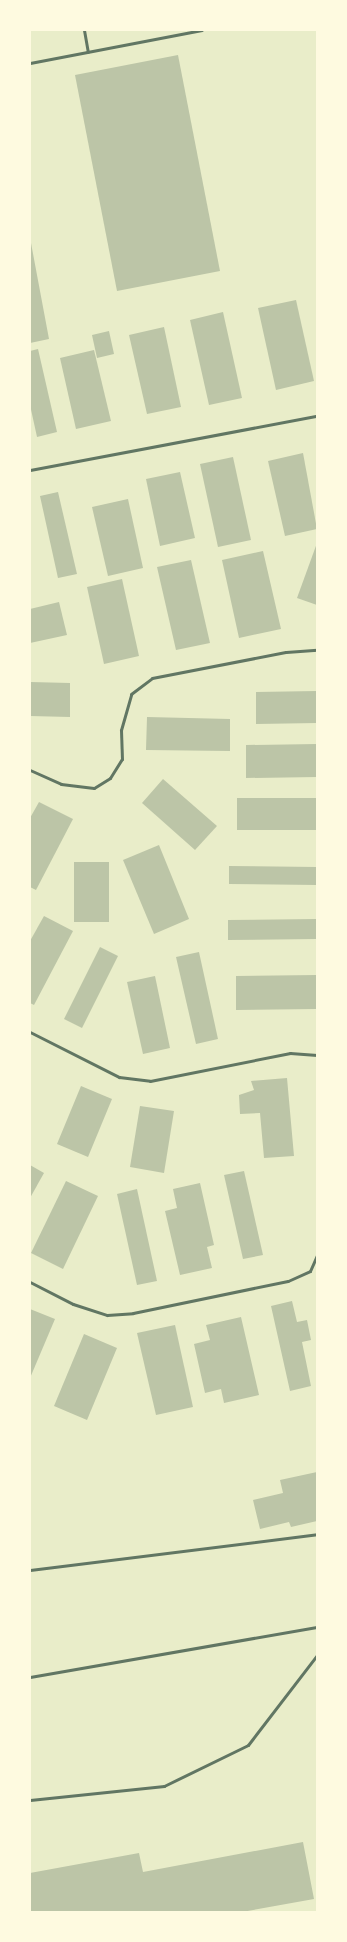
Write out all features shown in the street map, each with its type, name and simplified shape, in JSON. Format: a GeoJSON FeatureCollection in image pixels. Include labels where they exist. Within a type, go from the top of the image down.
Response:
{"type":"FeatureCollection","features":[{"type":"Feature","properties":{"kind":"lane"},"geometry":{"type":"LineString","coordinates":[[84,30],[88,52]]}},
{"type":"Feature","properties":{"kind":"lane"},"geometry":{"type":"LineString","coordinates":[[30,63],[202,30]]}},
{"type":"Feature","properties":{"kind":"lane"},"geometry":{"type":"LineString","coordinates":[[30,470],[317,416]]}},
{"type":"Feature","properties":{"kind":"lane"},"geometry":{"type":"LineString","coordinates":[[30,770],[61,784],[94,788],[110,778],[122,759],[121,730],[132,694],[152,678],[286,652],[317,650]]}},
{"type":"Feature","properties":{"kind":"lane"},"geometry":{"type":"LineString","coordinates":[[30,1032],[119,1077],[150,1081],[290,1053],[317,1055]]}},
{"type":"Feature","properties":{"kind":"lane"},"geometry":{"type":"LineString","coordinates":[[30,1282],[73,1304],[107,1315],[133,1313],[288,1281],[310,1270],[317,1255]]}},
{"type":"Feature","properties":{"kind":"lane"},"geometry":{"type":"LineString","coordinates":[[30,1570],[317,1534]]}},
{"type":"Feature","properties":{"kind":"lane"},"geometry":{"type":"LineString","coordinates":[[30,1677],[317,1627]]}},
{"type":"Feature","properties":{"kind":"lane"},"geometry":{"type":"LineString","coordinates":[[30,1800],[164,1786],[248,1745],[317,1655]]}},
{"type":"Feature","properties":{"kind":"building"},"geometry":{"type":"Polygon","coordinates":[[[178,55],[220,271],[117,291],[75,75],[178,55]]]}},
{"type":"Feature","properties":{"kind":"building"},"geometry":{"type":"Polygon","coordinates":[[[31,243],[49,339],[30,343],[30,244],[31,243]]]}},
{"type":"Feature","properties":{"kind":"building"},"geometry":{"type":"Polygon","coordinates":[[[296,300],[314,381],[276,390],[258,308],[296,300]]]}},
{"type":"Feature","properties":{"kind":"building"},"geometry":{"type":"Polygon","coordinates":[[[223,312],[242,398],[209,405],[190,320],[223,312]]]}},
{"type":"Feature","properties":{"kind":"building"},"geometry":{"type":"Polygon","coordinates":[[[164,327],[181,407],[147,414],[129,335],[164,327]]]}},
{"type":"Feature","properties":{"kind":"building"},"geometry":{"type":"Polygon","coordinates":[[[109,331],[114,354],[97,358],[92,335],[109,331]]]}},
{"type":"Feature","properties":{"kind":"building"},"geometry":{"type":"Polygon","coordinates":[[[38,349],[57,432],[37,437],[30,405],[30,351],[38,349]]]}},
{"type":"Feature","properties":{"kind":"building"},"geometry":{"type":"Polygon","coordinates":[[[94,350],[111,421],[76,429],[60,358],[94,350]]]}},
{"type":"Feature","properties":{"kind":"building"},"geometry":{"type":"Polygon","coordinates":[[[303,453],[317,529],[285,536],[268,461],[303,453]]]}},
{"type":"Feature","properties":{"kind":"building"},"geometry":{"type":"Polygon","coordinates":[[[233,457],[251,540],[218,547],[200,464],[233,457]]]}},
{"type":"Feature","properties":{"kind":"building"},"geometry":{"type":"Polygon","coordinates":[[[180,472],[195,538],[160,546],[146,479],[180,472]]]}},
{"type":"Feature","properties":{"kind":"building"},"geometry":{"type":"Polygon","coordinates":[[[58,492],[77,574],[58,578],[40,496],[58,492]]]}},
{"type":"Feature","properties":{"kind":"building"},"geometry":{"type":"Polygon","coordinates":[[[128,499],[143,568],[108,576],[92,507],[128,499]]]}},
{"type":"Feature","properties":{"kind":"building"},"geometry":{"type":"Polygon","coordinates":[[[317,543],[317,605],[297,598],[317,543]]]}},
{"type":"Feature","properties":{"kind":"building"},"geometry":{"type":"Polygon","coordinates":[[[263,551],[281,629],[239,638],[222,560],[263,551]]]}},
{"type":"Feature","properties":{"kind":"building"},"geometry":{"type":"Polygon","coordinates":[[[191,560],[210,643],[176,650],[157,567],[191,560]]]}},
{"type":"Feature","properties":{"kind":"building"},"geometry":{"type":"Polygon","coordinates":[[[122,579],[139,656],[104,664],[87,587],[122,579]]]}},
{"type":"Feature","properties":{"kind":"building"},"geometry":{"type":"Polygon","coordinates":[[[59,602],[67,635],[30,643],[30,609],[59,602]]]}},
{"type":"Feature","properties":{"kind":"building"},"geometry":{"type":"Polygon","coordinates":[[[30,682],[70,683],[70,717],[30,716],[30,682]]]}},
{"type":"Feature","properties":{"kind":"building"},"geometry":{"type":"Polygon","coordinates":[[[317,691],[317,723],[256,724],[256,692],[317,691]]]}},
{"type":"Feature","properties":{"kind":"building"},"geometry":{"type":"Polygon","coordinates":[[[147,717],[230,719],[230,751],[146,750],[147,717]]]}},
{"type":"Feature","properties":{"kind":"building"},"geometry":{"type":"Polygon","coordinates":[[[317,744],[317,777],[246,778],[246,745],[317,744]]]}},
{"type":"Feature","properties":{"kind":"building"},"geometry":{"type":"Polygon","coordinates":[[[163,779],[217,826],[195,850],[142,803],[163,779]]]}},
{"type":"Feature","properties":{"kind":"building"},"geometry":{"type":"Polygon","coordinates":[[[237,798],[317,798],[317,830],[237,830],[237,798]]]}},
{"type":"Feature","properties":{"kind":"building"},"geometry":{"type":"Polygon","coordinates":[[[39,802],[73,819],[36,890],[30,887],[30,818],[39,802]]]}},
{"type":"Feature","properties":{"kind":"building"},"geometry":{"type":"Polygon","coordinates":[[[159,845],[189,919],[154,934],[123,860],[159,845]]]}},
{"type":"Feature","properties":{"kind":"building"},"geometry":{"type":"Polygon","coordinates":[[[74,862],[109,862],[109,922],[74,922],[74,862]]]}},
{"type":"Feature","properties":{"kind":"building"},"geometry":{"type":"Polygon","coordinates":[[[229,866],[317,867],[317,885],[229,884],[229,866]]]}},
{"type":"Feature","properties":{"kind":"building"},"geometry":{"type":"Polygon","coordinates":[[[44,916],[73,931],[34,1005],[30,1003],[30,941],[44,916]]]}},
{"type":"Feature","properties":{"kind":"building"},"geometry":{"type":"Polygon","coordinates":[[[317,919],[317,939],[228,940],[228,920],[317,919]]]}},
{"type":"Feature","properties":{"kind":"building"},"geometry":{"type":"Polygon","coordinates":[[[100,947],[118,956],[82,1028],[64,1019],[100,947]]]}},
{"type":"Feature","properties":{"kind":"building"},"geometry":{"type":"Polygon","coordinates":[[[199,952],[218,1039],[196,1044],[176,957],[199,952]]]}},
{"type":"Feature","properties":{"kind":"building"},"geometry":{"type":"Polygon","coordinates":[[[317,975],[317,1009],[236,1010],[236,976],[317,975]]]}},
{"type":"Feature","properties":{"kind":"building"},"geometry":{"type":"Polygon","coordinates":[[[155,976],[170,1048],[143,1054],[127,982],[155,976]]]}},
{"type":"Feature","properties":{"kind":"building"},"geometry":{"type":"Polygon","coordinates":[[[287,1078],[294,1156],[264,1158],[260,1113],[240,1114],[239,1095],[254,1090],[251,1081],[287,1078]]]}},
{"type":"Feature","properties":{"kind":"building"},"geometry":{"type":"Polygon","coordinates":[[[81,1086],[112,1099],[88,1157],[57,1144],[81,1086]]]}},
{"type":"Feature","properties":{"kind":"building"},"geometry":{"type":"Polygon","coordinates":[[[140,1106],[174,1111],[164,1173],[130,1167],[140,1106]]]}},
{"type":"Feature","properties":{"kind":"building"},"geometry":{"type":"Polygon","coordinates":[[[30,1165],[44,1173],[30,1198],[30,1165]]]}},
{"type":"Feature","properties":{"kind":"building"},"geometry":{"type":"Polygon","coordinates":[[[244,1171],[263,1255],[243,1259],[224,1175],[244,1171]]]}},
{"type":"Feature","properties":{"kind":"building"},"geometry":{"type":"Polygon","coordinates":[[[66,1181],[98,1196],[63,1269],[31,1253],[66,1181]]]}},
{"type":"Feature","properties":{"kind":"building"},"geometry":{"type":"Polygon","coordinates":[[[200,1183],[214,1245],[207,1247],[212,1268],[180,1275],[165,1211],[177,1208],[173,1189],[200,1183]]]}},
{"type":"Feature","properties":{"kind":"building"},"geometry":{"type":"Polygon","coordinates":[[[137,1189],[157,1281],[137,1285],[117,1194],[137,1189]]]}},
{"type":"Feature","properties":{"kind":"building"},"geometry":{"type":"Polygon","coordinates":[[[292,1301],[297,1322],[307,1320],[311,1340],[302,1342],[311,1386],[290,1391],[271,1306],[292,1301]]]}},
{"type":"Feature","properties":{"kind":"building"},"geometry":{"type":"Polygon","coordinates":[[[30,1309],[55,1319],[30,1378],[30,1309]]]}},
{"type":"Feature","properties":{"kind":"building"},"geometry":{"type":"Polygon","coordinates":[[[241,1317],[259,1395],[224,1403],[221,1389],[205,1393],[194,1344],[210,1340],[206,1325],[241,1317]]]}},
{"type":"Feature","properties":{"kind":"building"},"geometry":{"type":"Polygon","coordinates":[[[175,1325],[193,1407],[156,1415],[137,1333],[175,1325]]]}},
{"type":"Feature","properties":{"kind":"building"},"geometry":{"type":"Polygon","coordinates":[[[84,1334],[117,1348],[87,1420],[54,1406],[84,1334]]]}},
{"type":"Feature","properties":{"kind":"building"},"geometry":{"type":"Polygon","coordinates":[[[317,1472],[317,1521],[291,1527],[289,1522],[260,1529],[253,1500],[283,1493],[280,1480],[317,1472]]]}},
{"type":"Feature","properties":{"kind":"building"},"geometry":{"type":"Polygon","coordinates":[[[303,1842],[314,1899],[242,1912],[30,1912],[30,1873],[139,1853],[143,1872],[303,1842]]]}}]}
